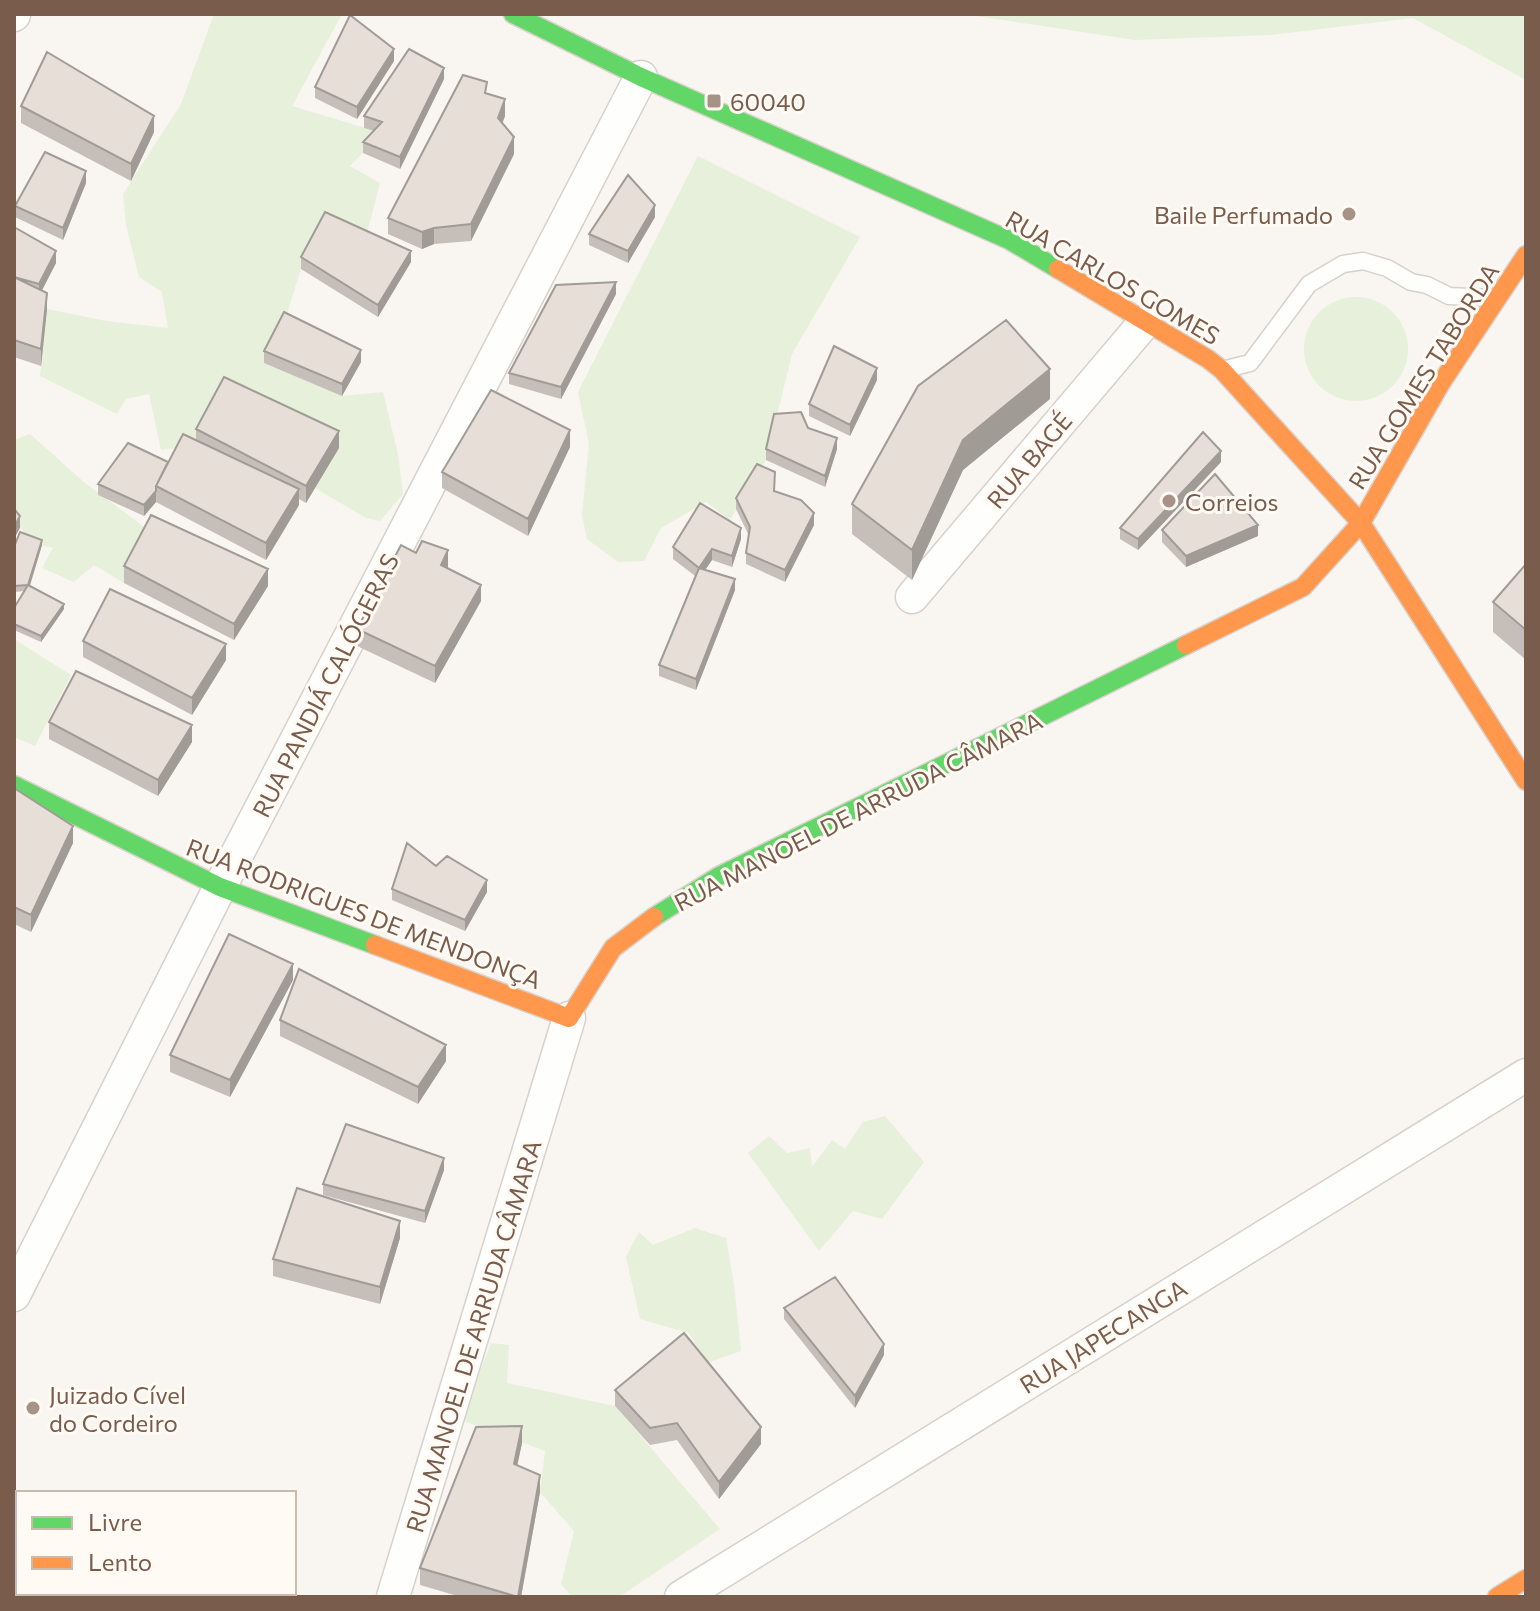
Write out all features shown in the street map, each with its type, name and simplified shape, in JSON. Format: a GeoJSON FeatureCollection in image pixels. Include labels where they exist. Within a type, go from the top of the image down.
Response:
{"type":"FeatureCollection","features":[{"type":"Feature","properties":{"kind":"main road","name":"RUA CARLOS GOMES"},"geometry":{"type":"LineString","coordinates":[[513,14],[641,77],[1009,240],[1222,370],[1361,523],[1526,781]]}},
{"type":"Feature","properties":{"kind":"main road","name":"RUA GOMES TABORDA"},"geometry":{"type":"LineString","coordinates":[[1361,523],[1441,383],[1526,255]]}},
{"type":"Feature","properties":{"kind":"main road","name":"RUA MANOEL DE ARRUDA CÂMARA"},"geometry":{"type":"LineString","coordinates":[[569,1018],[613,948],[648,920],[719,876],[1303,587],[1361,523]]}},
{"type":"Feature","properties":{"kind":"main road","name":"RUA RODRIGUES DE MENDONÇA"},"geometry":{"type":"LineString","coordinates":[[14,785],[220,887],[569,1018]]}},
{"type":"Feature","properties":{"kind":"main road"},"geometry":{"type":"LineString","coordinates":[[1497,1597],[1526,1579]]}},
{"type":"Feature","properties":{"kind":"street","name":"RUA PANDIÁ CALÓGERAS"},"geometry":{"type":"LineString","coordinates":[[14,1295],[220,887],[641,77]]}},
{"type":"Feature","properties":{"kind":"street","name":"RUA BAGÉ"},"geometry":{"type":"LineString","coordinates":[[912,597],[1145,322]]}},
{"type":"Feature","properties":{"kind":"street","name":"RUA MANOEL DE ARRUDA CÂMARA"},"geometry":{"type":"LineString","coordinates":[[393,1597],[569,1018]]}},
{"type":"Feature","properties":{"kind":"street","name":"RUA JAPECANGA"},"geometry":{"type":"LineString","coordinates":[[681,1597],[1526,1075]]}},
{"type":"Feature","properties":{"kind":"lane"},"geometry":{"type":"LineString","coordinates":[[1222,370],[1250,363],[1309,284],[1343,264],[1363,261],[1387,268],[1411,282],[1427,285],[1449,296],[1498,298]]}},
{"type":"Feature","properties":{"kind":"green space"},"geometry":{"type":"Polygon","coordinates":[[[214,14],[342,14],[292,106],[382,133],[350,166],[380,183],[365,241],[325,224],[301,269],[284,323],[342,396],[383,392],[398,454],[403,494],[380,521],[366,518],[315,488],[339,448],[196,446],[161,450],[149,394],[126,399],[117,414],[40,376],[47,309],[106,321],[168,328],[162,292],[139,277],[126,225],[123,194],[181,104],[214,14]]]}},
{"type":"Feature","properties":{"kind":"green space"},"geometry":{"type":"Polygon","coordinates":[[[963,14],[1526,14],[1526,80],[1413,18],[1271,35],[1135,40],[963,14]]]}},
{"type":"Feature","properties":{"kind":"green space"},"geometry":{"type":"Polygon","coordinates":[[[698,156],[860,237],[792,354],[766,460],[730,520],[706,502],[661,528],[644,561],[618,562],[587,539],[582,515],[589,444],[578,392],[698,156]]]}},
{"type":"Feature","properties":{"kind":"green space"},"geometry":{"type":"Polygon","coordinates":[[[1356,297],[1376,301],[1393,312],[1404,329],[1408,349],[1404,369],[1393,386],[1376,397],[1356,401],[1336,397],[1319,386],[1308,369],[1304,349],[1308,329],[1319,312],[1336,301],[1356,297]]]}},
{"type":"Feature","properties":{"kind":"green space"},"geometry":{"type":"Polygon","coordinates":[[[30,434],[85,483],[151,532],[124,583],[94,565],[74,582],[42,568],[53,548],[35,544],[14,521],[14,440],[30,434]]]}},
{"type":"Feature","properties":{"kind":"green space"},"geometry":{"type":"Polygon","coordinates":[[[14,639],[71,675],[35,746],[14,737],[14,639]]]}},
{"type":"Feature","properties":{"kind":"green space"},"geometry":{"type":"Polygon","coordinates":[[[885,1116],[924,1162],[882,1219],[853,1211],[819,1251],[748,1153],[769,1136],[787,1153],[810,1148],[812,1167],[832,1140],[845,1149],[863,1122],[885,1116]]]}},
{"type":"Feature","properties":{"kind":"green space"},"geometry":{"type":"Polygon","coordinates":[[[695,1228],[726,1238],[741,1351],[707,1363],[689,1333],[640,1319],[626,1257],[639,1232],[653,1245],[695,1228]]]}},
{"type":"Feature","properties":{"kind":"green space"},"geometry":{"type":"Polygon","coordinates":[[[491,1343],[509,1345],[507,1383],[615,1406],[720,1529],[619,1597],[572,1597],[561,1584],[574,1531],[540,1492],[545,1451],[461,1420],[491,1343]]]}},
{"type":"Feature","properties":{"kind":"building"},"geometry":{"type":"Polygon","coordinates":[[[350,15],[394,49],[357,107],[315,87],[350,15]]]}},
{"type":"Feature","properties":{"kind":"building"},"geometry":{"type":"Polygon","coordinates":[[[409,49],[444,68],[400,157],[363,142],[382,122],[364,116],[409,49]]]}},
{"type":"Feature","properties":{"kind":"building"},"geometry":{"type":"Polygon","coordinates":[[[47,52],[154,116],[131,164],[21,106],[47,52]]]}},
{"type":"Feature","properties":{"kind":"building"},"geometry":{"type":"Polygon","coordinates":[[[463,75],[487,82],[485,93],[505,99],[498,118],[514,137],[471,224],[422,232],[388,218],[463,75]]]}},
{"type":"Feature","properties":{"kind":"building"},"geometry":{"type":"Polygon","coordinates":[[[45,152],[86,171],[63,228],[15,206],[45,152]]]}},
{"type":"Feature","properties":{"kind":"building"},"geometry":{"type":"Polygon","coordinates":[[[628,175],[655,205],[628,251],[589,234],[628,175]]]}},
{"type":"Feature","properties":{"kind":"building"},"geometry":{"type":"Polygon","coordinates":[[[325,212],[411,251],[378,305],[301,257],[325,212]]]}},
{"type":"Feature","properties":{"kind":"building"},"geometry":{"type":"Polygon","coordinates":[[[14,227],[56,251],[39,284],[14,277],[14,227]]]}},
{"type":"Feature","properties":{"kind":"building"},"geometry":{"type":"Polygon","coordinates":[[[14,277],[47,293],[41,349],[14,340],[14,277]]]}},
{"type":"Feature","properties":{"kind":"building"},"geometry":{"type":"Polygon","coordinates":[[[616,282],[561,387],[509,373],[556,285],[616,282]]]}},
{"type":"Feature","properties":{"kind":"building"},"geometry":{"type":"Polygon","coordinates":[[[284,312],[361,350],[342,384],[264,351],[284,312]]]}},
{"type":"Feature","properties":{"kind":"building"},"geometry":{"type":"Polygon","coordinates":[[[1006,320],[1050,369],[963,440],[912,550],[852,504],[918,386],[1006,320]]]}},
{"type":"Feature","properties":{"kind":"building"},"geometry":{"type":"Polygon","coordinates":[[[834,346],[877,368],[850,425],[809,404],[834,346]]]}},
{"type":"Feature","properties":{"kind":"building"},"geometry":{"type":"Polygon","coordinates":[[[224,377],[339,431],[306,486],[196,429],[224,377]]]}},
{"type":"Feature","properties":{"kind":"building"},"geometry":{"type":"Polygon","coordinates":[[[491,390],[570,430],[528,519],[442,472],[491,390]]]}},
{"type":"Feature","properties":{"kind":"building"},"geometry":{"type":"Polygon","coordinates":[[[801,412],[808,428],[837,438],[825,476],[766,449],[774,414],[801,412]]]}},
{"type":"Feature","properties":{"kind":"building","name":"Correios"},"geometry":{"type":"Polygon","coordinates":[[[1203,432],[1221,451],[1138,539],[1120,528],[1203,432]]]}},
{"type":"Feature","properties":{"kind":"building"},"geometry":{"type":"Polygon","coordinates":[[[183,434],[299,489],[266,543],[156,486],[183,434]]]}},
{"type":"Feature","properties":{"kind":"building"},"geometry":{"type":"Polygon","coordinates":[[[128,443],[168,462],[156,491],[144,505],[98,484],[128,443]]]}},
{"type":"Feature","properties":{"kind":"building"},"geometry":{"type":"Polygon","coordinates":[[[757,464],[775,472],[774,491],[801,500],[814,513],[785,570],[746,553],[750,527],[736,498],[757,464]]]}},
{"type":"Feature","properties":{"kind":"building"},"geometry":{"type":"Polygon","coordinates":[[[1215,474],[1258,525],[1186,556],[1162,530],[1215,474]]]}},
{"type":"Feature","properties":{"kind":"building"},"geometry":{"type":"Polygon","coordinates":[[[700,503],[741,528],[732,556],[712,549],[699,568],[673,547],[700,503]]]}},
{"type":"Feature","properties":{"kind":"building"},"geometry":{"type":"Polygon","coordinates":[[[14,509],[20,516],[14,527],[14,509]]]}},
{"type":"Feature","properties":{"kind":"building"},"geometry":{"type":"Polygon","coordinates":[[[151,515],[268,569],[234,624],[124,566],[151,515]]]}},
{"type":"Feature","properties":{"kind":"building"},"geometry":{"type":"Polygon","coordinates":[[[20,532],[42,540],[28,585],[14,586],[14,547],[20,532]]]}},
{"type":"Feature","properties":{"kind":"building"},"geometry":{"type":"Polygon","coordinates":[[[422,541],[448,550],[441,565],[481,585],[435,666],[357,629],[401,545],[416,553],[422,541]]]}},
{"type":"Feature","properties":{"kind":"building"},"geometry":{"type":"Polygon","coordinates":[[[1526,564],[1526,630],[1493,602],[1526,564]]]}},
{"type":"Feature","properties":{"kind":"building"},"geometry":{"type":"Polygon","coordinates":[[[699,568],[735,579],[696,679],[659,665],[699,568]]]}},
{"type":"Feature","properties":{"kind":"building"},"geometry":{"type":"Polygon","coordinates":[[[28,585],[64,604],[41,636],[14,624],[14,608],[28,585]]]}},
{"type":"Feature","properties":{"kind":"building"},"geometry":{"type":"Polygon","coordinates":[[[110,589],[226,644],[192,698],[83,641],[110,589]]]}},
{"type":"Feature","properties":{"kind":"building"},"geometry":{"type":"Polygon","coordinates":[[[76,671],[192,725],[158,780],[49,722],[76,671]]]}},
{"type":"Feature","properties":{"kind":"building"},"geometry":{"type":"Polygon","coordinates":[[[14,788],[73,826],[31,915],[14,907],[14,788]]]}},
{"type":"Feature","properties":{"kind":"building"},"geometry":{"type":"Polygon","coordinates":[[[407,843],[436,866],[447,856],[487,880],[465,920],[392,889],[407,843]]]}},
{"type":"Feature","properties":{"kind":"building"},"geometry":{"type":"Polygon","coordinates":[[[229,934],[293,964],[230,1080],[170,1055],[229,934]]]}},
{"type":"Feature","properties":{"kind":"building"},"geometry":{"type":"Polygon","coordinates":[[[299,969],[446,1045],[418,1087],[280,1020],[299,969]]]}},
{"type":"Feature","properties":{"kind":"building"},"geometry":{"type":"Polygon","coordinates":[[[346,1124],[444,1158],[425,1211],[323,1184],[346,1124]]]}},
{"type":"Feature","properties":{"kind":"building"},"geometry":{"type":"Polygon","coordinates":[[[297,1188],[400,1221],[380,1287],[273,1259],[297,1188]]]}},
{"type":"Feature","properties":{"kind":"building"},"geometry":{"type":"Polygon","coordinates":[[[835,1277],[884,1344],[855,1396],[784,1308],[835,1277]]]}},
{"type":"Feature","properties":{"kind":"building"},"geometry":{"type":"Polygon","coordinates":[[[684,1333],[761,1427],[719,1482],[677,1423],[650,1428],[615,1390],[684,1333]]]}},
{"type":"Feature","properties":{"kind":"building"},"geometry":{"type":"Polygon","coordinates":[[[522,1426],[514,1464],[540,1475],[518,1597],[420,1568],[476,1427],[522,1426]]]}},
{"type":"Feature","properties":{"kind":"traffic: fast"},"geometry":{"type":"LineString","coordinates":[[513,14],[641,77],[1009,240],[1058,269]]}},
{"type":"Feature","properties":{"kind":"traffic: fast"},"geometry":{"type":"LineString","coordinates":[[654,917],[719,876],[1186,645]]}},
{"type":"Feature","properties":{"kind":"traffic: fast"},"geometry":{"type":"LineString","coordinates":[[14,785],[220,887],[375,945]]}},
{"type":"Feature","properties":{"kind":"traffic: slow"},"geometry":{"type":"LineString","coordinates":[[1186,645],[1303,587],[1361,523],[1441,383],[1526,255]]}},
{"type":"Feature","properties":{"kind":"traffic: slow"},"geometry":{"type":"LineString","coordinates":[[1058,269],[1222,370],[1361,523],[1526,781]]}},
{"type":"Feature","properties":{"kind":"traffic: slow"},"geometry":{"type":"LineString","coordinates":[[375,945],[569,1018],[613,948],[654,917]]}},
{"type":"Feature","properties":{"kind":"traffic: slow"},"geometry":{"type":"LineString","coordinates":[[1497,1597],[1526,1579]]}},
{"type":"Feature","properties":{"kind":"traffic: slow"},"geometry":{"type":"LineString","coordinates":[[158,1595],[175,1597]]}},
{"type":"Feature","properties":{"kind":"place","name":"60040"},"geometry":{"type":"Point","coordinates":[714,101]}},
{"type":"Feature","properties":{"kind":"place","name":"Baile Perfumado"},"geometry":{"type":"Point","coordinates":[1349,214]}},
{"type":"Feature","properties":{"kind":"place","name":"Correios"},"geometry":{"type":"Point","coordinates":[1169,501]}},
{"type":"Feature","properties":{"kind":"place","name":"Juizado Cível do Cordeiro"},"geometry":{"type":"Point","coordinates":[33,1408]}}]}
